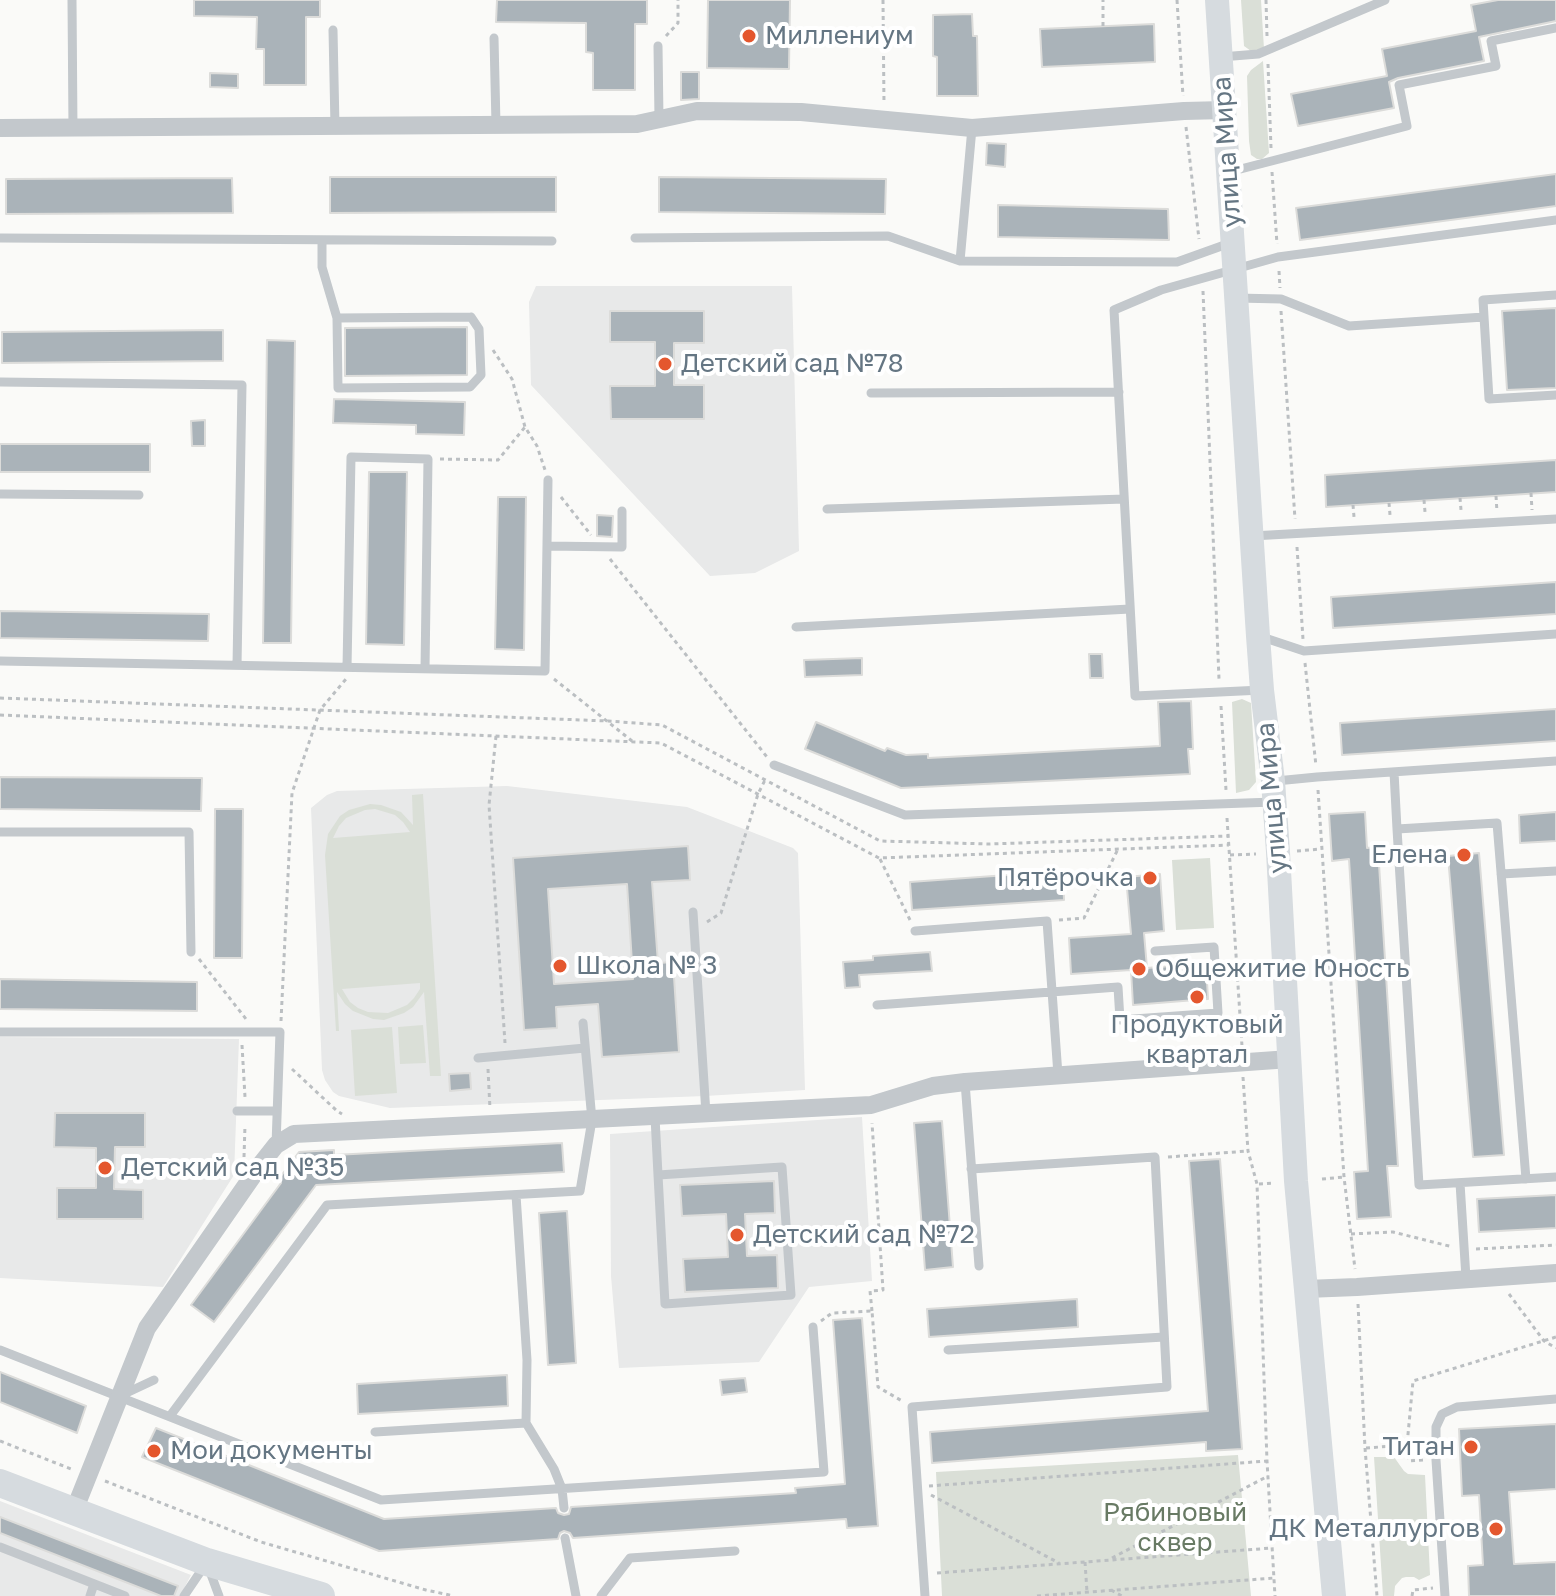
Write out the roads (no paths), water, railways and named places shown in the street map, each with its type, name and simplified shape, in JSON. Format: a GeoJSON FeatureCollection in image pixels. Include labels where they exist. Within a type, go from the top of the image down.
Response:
{"type":"FeatureCollection","features":[{"type":"Feature","properties":{"kind":"main road","name":"улица Мира"},"geometry":{"type":"LineString","coordinates":[[1217,0],[1258,636],[1273,792],[1296,1181],[1334,1596]]}},
{"type":"Feature","properties":{"kind":"main road"},"geometry":{"type":"LineString","coordinates":[[0,1483],[207,1562],[321,1596]]}},
{"type":"Feature","properties":{"kind":"street"},"geometry":{"type":"LineString","coordinates":[[0,128],[637,124],[697,111],[801,112],[972,128],[1225,110]]}},
{"type":"Feature","properties":{"kind":"street"},"geometry":{"type":"LineString","coordinates":[[74,1511],[147,1328],[261,1164],[276,1145],[294,1134],[871,1105],[933,1086],[965,1082],[1290,1059]]}},
{"type":"Feature","properties":{"kind":"street"},"geometry":{"type":"LineString","coordinates":[[1306,1289],[1556,1273]]}},
{"type":"Feature","properties":{"kind":"lane"},"geometry":{"type":"LineString","coordinates":[[72,0],[73,129]]}},
{"type":"Feature","properties":{"kind":"lane"},"geometry":{"type":"LineString","coordinates":[[1221,57],[1258,54],[1385,0]]}},
{"type":"Feature","properties":{"kind":"lane"},"geometry":{"type":"LineString","coordinates":[[1229,172],[1407,126],[1399,85],[1496,66],[1491,41],[1556,28]]}},
{"type":"Feature","properties":{"kind":"lane"},"geometry":{"type":"LineString","coordinates":[[333,30],[335,127]]}},
{"type":"Feature","properties":{"kind":"lane"},"geometry":{"type":"LineString","coordinates":[[494,38],[496,125]]}},
{"type":"Feature","properties":{"kind":"lane"},"geometry":{"type":"LineString","coordinates":[[658,46],[659,119]]}},
{"type":"Feature","properties":{"kind":"lane"},"geometry":{"type":"LineString","coordinates":[[960,261],[972,128]]}},
{"type":"Feature","properties":{"kind":"lane"},"geometry":{"type":"LineString","coordinates":[[1262,690],[1135,696],[1114,310],[1161,290],[1278,257],[1556,220]]}},
{"type":"Feature","properties":{"kind":"lane"},"geometry":{"type":"LineString","coordinates":[[635,238],[888,236],[960,261],[1177,262],[1233,242]]}},
{"type":"Feature","properties":{"kind":"lane"},"geometry":{"type":"LineString","coordinates":[[0,238],[552,241]]}},
{"type":"Feature","properties":{"kind":"lane"},"geometry":{"type":"LineString","coordinates":[[322,240],[322,267],[337,318],[338,388],[470,387],[481,375],[479,329],[471,317],[337,318]]}},
{"type":"Feature","properties":{"kind":"lane"},"geometry":{"type":"LineString","coordinates":[[1556,295],[1483,300],[1489,399],[1556,395]]}},
{"type":"Feature","properties":{"kind":"lane"},"geometry":{"type":"LineString","coordinates":[[1237,298],[1281,299],[1349,326],[1484,317]]}},
{"type":"Feature","properties":{"kind":"lane"},"geometry":{"type":"LineString","coordinates":[[0,382],[242,385],[237,665]]}},
{"type":"Feature","properties":{"kind":"lane"},"geometry":{"type":"LineString","coordinates":[[871,393],[1119,392]]}},
{"type":"Feature","properties":{"kind":"lane"},"geometry":{"type":"LineString","coordinates":[[352,667],[351,457],[428,459],[425,669]]}},
{"type":"Feature","properties":{"kind":"lane"},"geometry":{"type":"LineString","coordinates":[[0,661],[545,671],[548,480]]}},
{"type":"Feature","properties":{"kind":"lane"},"geometry":{"type":"LineString","coordinates":[[0,494],[139,495]]}},
{"type":"Feature","properties":{"kind":"lane"},"geometry":{"type":"LineString","coordinates":[[827,509],[1124,499]]}},
{"type":"Feature","properties":{"kind":"lane"},"geometry":{"type":"LineString","coordinates":[[547,546],[622,547],[622,511]]}},
{"type":"Feature","properties":{"kind":"lane"},"geometry":{"type":"LineString","coordinates":[[1252,536],[1556,519]]}},
{"type":"Feature","properties":{"kind":"lane"},"geometry":{"type":"LineString","coordinates":[[796,627],[1130,609]]}},
{"type":"Feature","properties":{"kind":"lane"},"geometry":{"type":"LineString","coordinates":[[1258,636],[1304,651],[1556,634]]}},
{"type":"Feature","properties":{"kind":"lane"},"geometry":{"type":"LineString","coordinates":[[774,765],[905,815],[1273,792],[1317,777],[1556,761]]}},
{"type":"Feature","properties":{"kind":"lane"},"geometry":{"type":"LineString","coordinates":[[1394,772],[1419,1185],[1556,1177]]}},
{"type":"Feature","properties":{"kind":"lane"},"geometry":{"type":"LineString","coordinates":[[1397,829],[1497,823],[1526,1179]]}},
{"type":"Feature","properties":{"kind":"lane"},"geometry":{"type":"LineString","coordinates":[[0,832],[189,832],[191,952]]}},
{"type":"Feature","properties":{"kind":"lane"},"geometry":{"type":"LineString","coordinates":[[1501,874],[1556,871]]}},
{"type":"Feature","properties":{"kind":"lane"},"geometry":{"type":"LineString","coordinates":[[693,912],[706,1114]]}},
{"type":"Feature","properties":{"kind":"lane"},"geometry":{"type":"LineString","coordinates":[[915,931],[1047,921],[1058,1075]]}},
{"type":"Feature","properties":{"kind":"lane"},"geometry":{"type":"LineString","coordinates":[[877,1005],[1118,987],[1120,1020],[1218,1013],[1214,947],[1155,951]]}},
{"type":"Feature","properties":{"kind":"lane"},"geometry":{"type":"LineString","coordinates":[[170,1416],[327,1205],[580,1191],[592,1120],[583,1023]]}},
{"type":"Feature","properties":{"kind":"lane"},"geometry":{"type":"LineString","coordinates":[[0,1032],[280,1032],[276,1145]]}},
{"type":"Feature","properties":{"kind":"lane"},"geometry":{"type":"LineString","coordinates":[[483,1057],[585,1048]]}},
{"type":"Feature","properties":{"kind":"lane"},"geometry":{"type":"LineString","coordinates":[[965,1082],[979,1266]]}},
{"type":"Feature","properties":{"kind":"lane"},"geometry":{"type":"LineString","coordinates":[[237,1111],[277,1111]]}},
{"type":"Feature","properties":{"kind":"lane"},"geometry":{"type":"LineString","coordinates":[[655,1117],[658,1175],[665,1304],[791,1295],[782,1167],[658,1175]]}},
{"type":"Feature","properties":{"kind":"lane"},"geometry":{"type":"LineString","coordinates":[[925,1596],[912,1407],[1167,1387],[1155,1157],[971,1169]]}},
{"type":"Feature","properties":{"kind":"lane"},"geometry":{"type":"LineString","coordinates":[[1460,1183],[1466,1278]]}},
{"type":"Feature","properties":{"kind":"lane"},"geometry":{"type":"LineString","coordinates":[[516,1195],[527,1360],[526,1423],[554,1469],[562,1489],[564,1508]]}},
{"type":"Feature","properties":{"kind":"lane"},"geometry":{"type":"LineString","coordinates":[[0,1350],[381,1500],[824,1472],[813,1327]]}},
{"type":"Feature","properties":{"kind":"lane"},"geometry":{"type":"LineString","coordinates":[[948,1350],[1164,1337]]}},
{"type":"Feature","properties":{"kind":"lane"},"geometry":{"type":"LineString","coordinates":[[119,1396],[154,1380]]}},
{"type":"Feature","properties":{"kind":"lane"},"geometry":{"type":"LineString","coordinates":[[1445,1591],[1436,1460],[1436,1427],[1442,1414],[1457,1407],[1556,1399]]}},
{"type":"Feature","properties":{"kind":"lane"},"geometry":{"type":"LineString","coordinates":[[375,1432],[526,1423]]}},
{"type":"Feature","properties":{"kind":"lane"},"geometry":{"type":"LineString","coordinates":[[565,1538],[576,1596]]}},
{"type":"Feature","properties":{"kind":"lane"},"geometry":{"type":"LineString","coordinates":[[0,1547],[125,1596]]}},
{"type":"Feature","properties":{"kind":"lane"},"geometry":{"type":"LineString","coordinates":[[601,1596],[630,1558],[735,1551]]}},
{"type":"Feature","properties":{"kind":"lane"},"geometry":{"type":"LineString","coordinates":[[184,1596],[207,1562]]}},
{"type":"Feature","properties":{"kind":"lane"},"geometry":{"type":"LineString","coordinates":[[207,1562],[219,1596]]}},
{"type":"Feature","properties":{"kind":"lane"},"geometry":{"type":"LineString","coordinates":[[90,1596],[94,1584]]}},
{"type":"Feature","properties":{"kind":"place","name":"Миллениум"},"geometry":{"type":"Point","coordinates":[749,36]}},
{"type":"Feature","properties":{"kind":"place","name":"Детский сад №78"},"geometry":{"type":"Point","coordinates":[665,364]}},
{"type":"Feature","properties":{"kind":"place","name":"Елена"},"geometry":{"type":"Point","coordinates":[1464,855]}},
{"type":"Feature","properties":{"kind":"place","name":"Пятёрочка"},"geometry":{"type":"Point","coordinates":[1150,878]}},
{"type":"Feature","properties":{"kind":"place","name":"Школа № 3"},"geometry":{"type":"Point","coordinates":[560,966]}},
{"type":"Feature","properties":{"kind":"place","name":"Общежитие Юность"},"geometry":{"type":"Point","coordinates":[1139,969]}},
{"type":"Feature","properties":{"kind":"place","name":"Продуктовый квартал"},"geometry":{"type":"Point","coordinates":[1197,997]}},
{"type":"Feature","properties":{"kind":"place","name":"Детский сад №35"},"geometry":{"type":"Point","coordinates":[105,1168]}},
{"type":"Feature","properties":{"kind":"place","name":"Детский сад №72"},"geometry":{"type":"Point","coordinates":[737,1235]}},
{"type":"Feature","properties":{"kind":"place","name":"Титан"},"geometry":{"type":"Point","coordinates":[1471,1447]}},
{"type":"Feature","properties":{"kind":"place","name":"Мои документы"},"geometry":{"type":"Point","coordinates":[154,1451]}},
{"type":"Feature","properties":{"kind":"place","name":"ДК Металлургов"},"geometry":{"type":"Point","coordinates":[1496,1529]}},
{"type":"Feature","properties":{"kind":"park label","name":"Рябиновый сквер"},"geometry":{"type":"Point","coordinates":[1175,1528]}}]}
